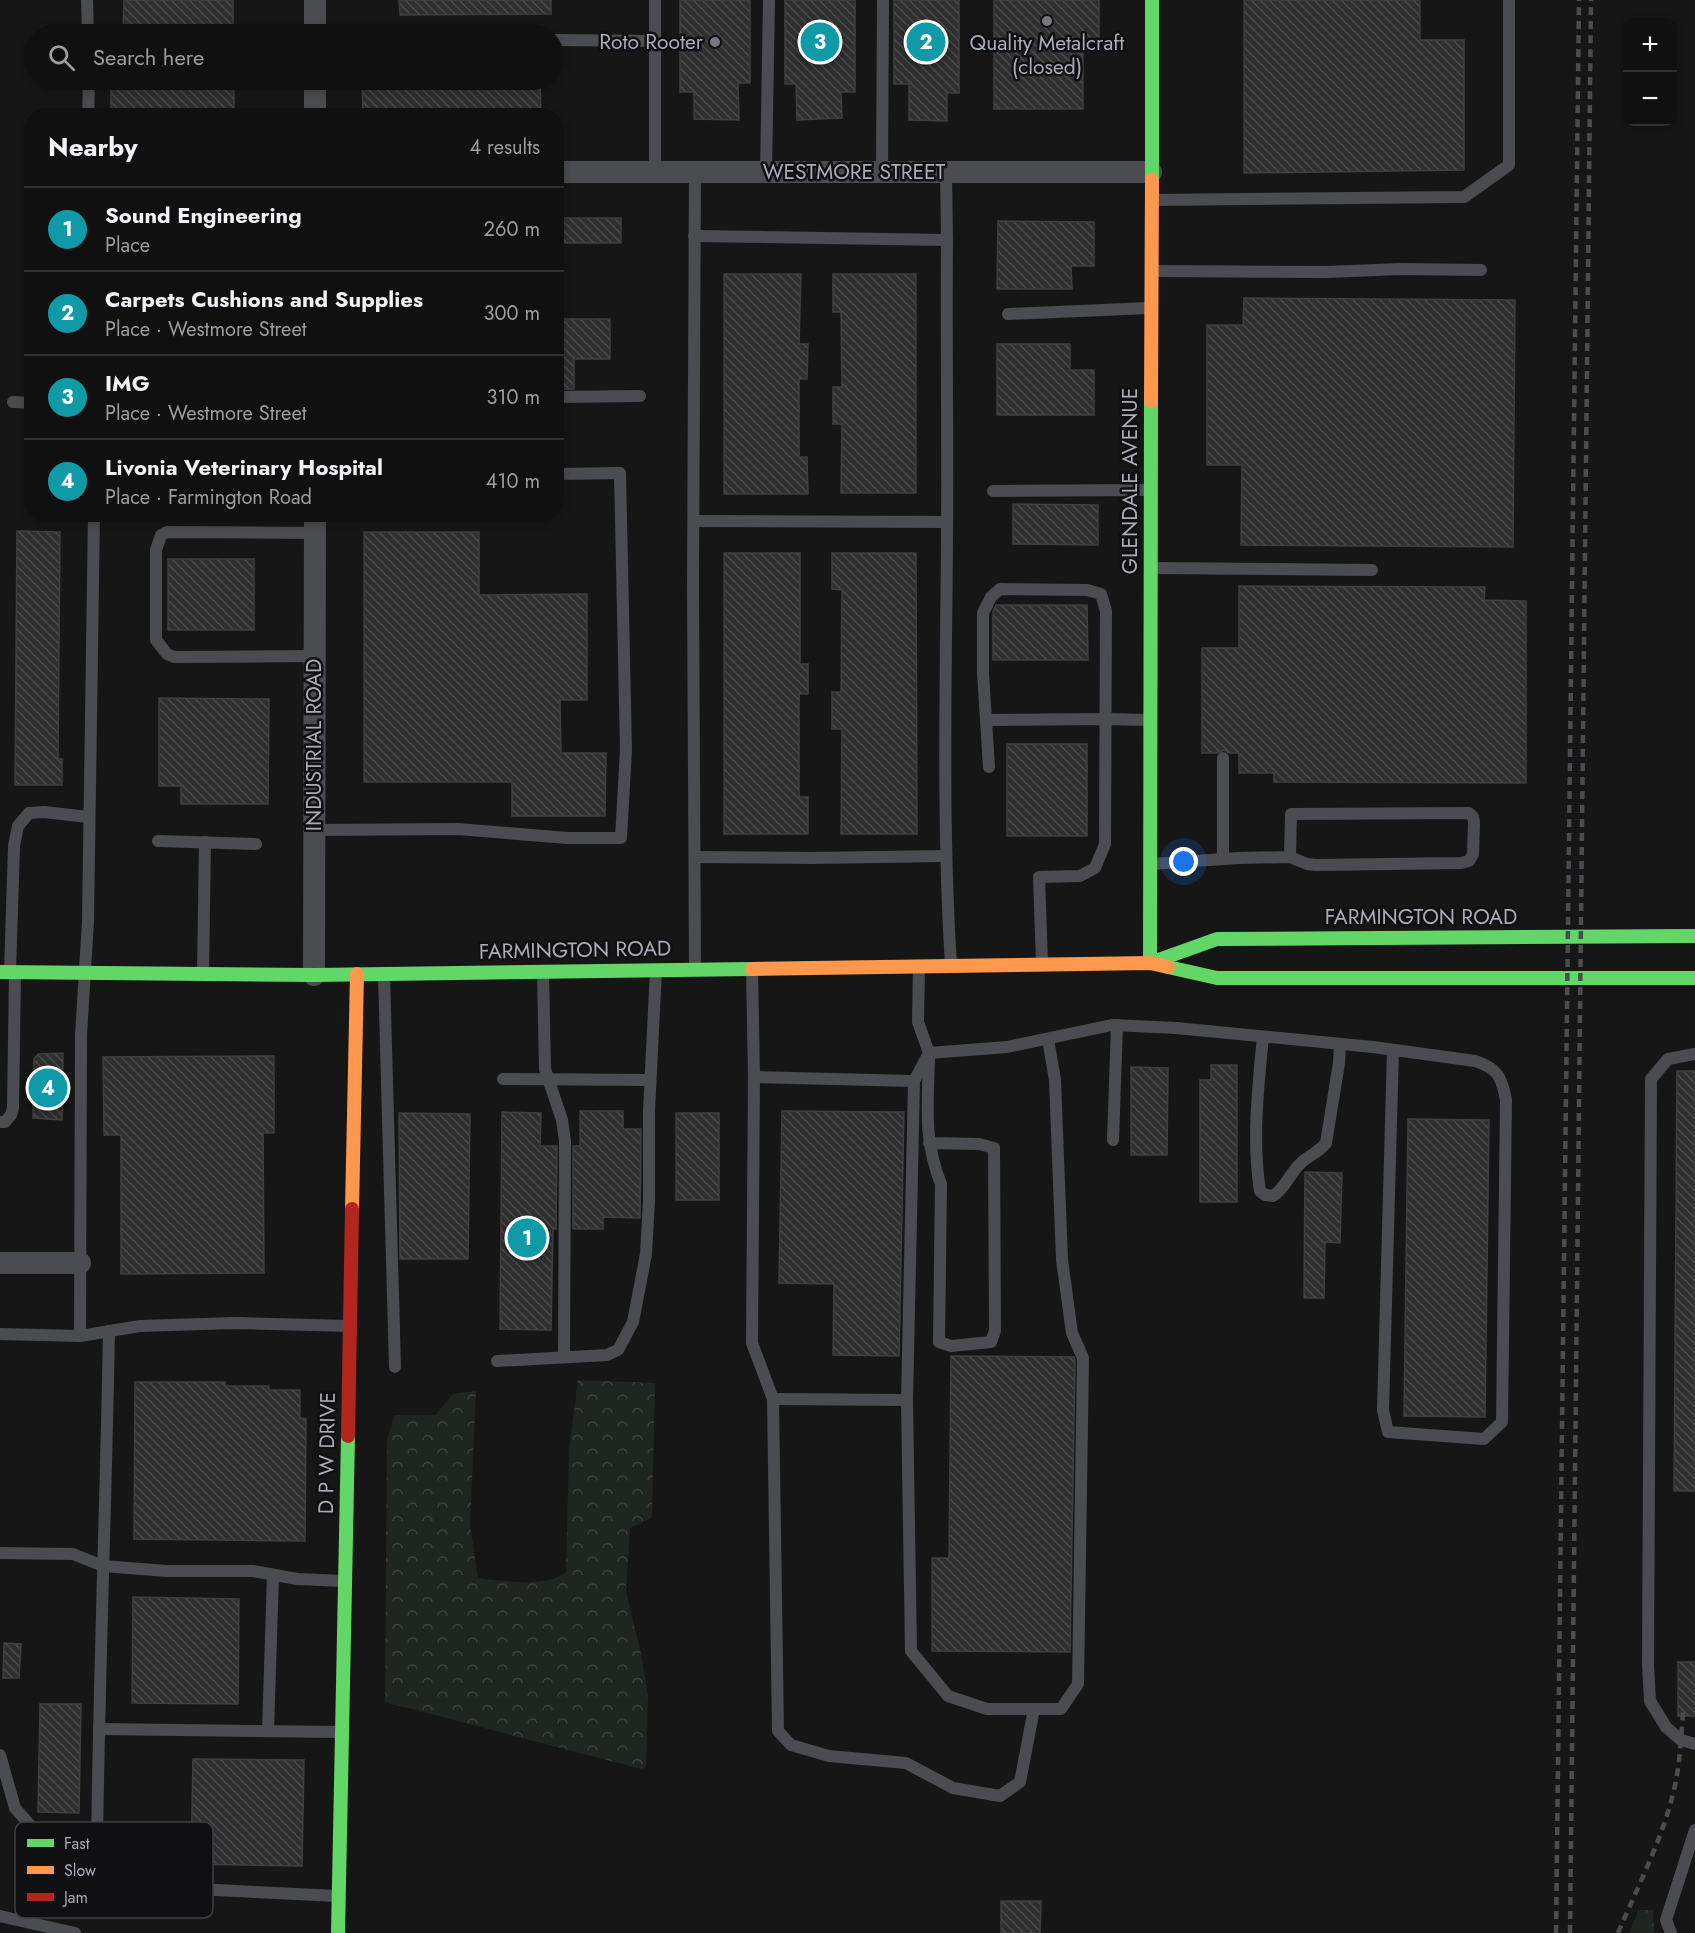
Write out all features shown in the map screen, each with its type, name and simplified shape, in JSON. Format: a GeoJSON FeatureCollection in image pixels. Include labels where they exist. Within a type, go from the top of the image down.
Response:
{"type":"FeatureCollection","features":[{"type":"Feature","properties":{"kind":"main road","name":"GLENDALE AVENUE"},"geometry":{"type":"LineString","coordinates":[[1150,963],[1152,0]]}},
{"type":"Feature","properties":{"kind":"main road","name":"FARMINGTON ROAD"},"geometry":{"type":"LineString","coordinates":[[1150,963],[1217,939],[1599,939],[1695,936]]}},
{"type":"Feature","properties":{"kind":"main road","name":"FARMINGTON ROAD"},"geometry":{"type":"LineString","coordinates":[[8,972],[357,975],[1150,963],[1217,978],[1695,978]]}},
{"type":"Feature","properties":{"kind":"main road","name":"D P W DRIVE"},"geometry":{"type":"LineString","coordinates":[[338,1933],[357,975]]}},
{"type":"Feature","properties":{"kind":"street"},"geometry":{"type":"LineString","coordinates":[[315,0],[315,24]]}},
{"type":"Feature","properties":{"kind":"street"},"geometry":{"type":"LineString","coordinates":[[315,90],[315,108]]}},
{"type":"Feature","properties":{"kind":"street","name":"WESTMORE STREET"},"geometry":{"type":"LineString","coordinates":[[564,172],[1151,172]]}},
{"type":"Feature","properties":{"kind":"street","name":"INDUSTRIAL ROAD"},"geometry":{"type":"LineString","coordinates":[[314,975],[315,524]]}},
{"type":"Feature","properties":{"kind":"street"},"geometry":{"type":"LineString","coordinates":[[0,1263],[80,1263]]}},
{"type":"Feature","properties":{"kind":"lane"},"geometry":{"type":"LineString","coordinates":[[87,0],[88,24]]}},
{"type":"Feature","properties":{"kind":"lane"},"geometry":{"type":"LineString","coordinates":[[655,0],[655,171]]}},
{"type":"Feature","properties":{"kind":"lane"},"geometry":{"type":"LineString","coordinates":[[766,172],[769,0]]}},
{"type":"Feature","properties":{"kind":"lane"},"geometry":{"type":"LineString","coordinates":[[882,172],[883,0]]}},
{"type":"Feature","properties":{"kind":"lane"},"geometry":{"type":"LineString","coordinates":[[1151,200],[1464,197],[1509,165],[1509,0]]}},
{"type":"Feature","properties":{"kind":"lane"},"geometry":{"type":"LineString","coordinates":[[564,40],[656,41]]}},
{"type":"Feature","properties":{"kind":"lane"},"geometry":{"type":"LineString","coordinates":[[88,108],[89,90]]}},
{"type":"Feature","properties":{"kind":"lane"},"geometry":{"type":"LineString","coordinates":[[695,171],[695,969]]}},
{"type":"Feature","properties":{"kind":"lane"},"geometry":{"type":"LineString","coordinates":[[946,172],[947,522],[944,702],[945,856],[951,965]]}},
{"type":"Feature","properties":{"kind":"lane"},"geometry":{"type":"LineString","coordinates":[[694,236],[947,240]]}},
{"type":"Feature","properties":{"kind":"lane"},"geometry":{"type":"LineString","coordinates":[[1151,271],[1481,270]]}},
{"type":"Feature","properties":{"kind":"lane"},"geometry":{"type":"LineString","coordinates":[[1008,314],[1151,308]]}},
{"type":"Feature","properties":{"kind":"lane"},"geometry":{"type":"LineString","coordinates":[[564,397],[640,396]]}},
{"type":"Feature","properties":{"kind":"lane"},"geometry":{"type":"LineString","coordinates":[[13,402],[24,403]]}},
{"type":"Feature","properties":{"kind":"lane"},"geometry":{"type":"LineString","coordinates":[[314,830],[458,829],[567,838],[621,838],[626,750],[620,473],[564,474]]}},
{"type":"Feature","properties":{"kind":"lane"},"geometry":{"type":"LineString","coordinates":[[993,491],[1151,490]]}},
{"type":"Feature","properties":{"kind":"lane"},"geometry":{"type":"LineString","coordinates":[[694,521],[947,522]]}},
{"type":"Feature","properties":{"kind":"lane"},"geometry":{"type":"LineString","coordinates":[[80,1336],[81,1035],[88,921],[94,522]]}},
{"type":"Feature","properties":{"kind":"lane"},"geometry":{"type":"LineString","coordinates":[[314,656],[174,657],[167,654],[156,640],[156,550],[161,536],[167,532],[315,524]]}},
{"type":"Feature","properties":{"kind":"lane"},"geometry":{"type":"LineString","coordinates":[[1150,568],[1372,570]]}},
{"type":"Feature","properties":{"kind":"lane"},"geometry":{"type":"LineString","coordinates":[[989,767],[983,673],[983,613],[991,597],[1000,590],[1011,589],[1087,590],[1101,594],[1106,611],[1105,844],[1095,868],[1080,876],[1039,876],[1042,964]]}},
{"type":"Feature","properties":{"kind":"lane"},"geometry":{"type":"LineString","coordinates":[[987,720],[1150,720]]}},
{"type":"Feature","properties":{"kind":"lane"},"geometry":{"type":"LineString","coordinates":[[1222,859],[1223,758]]}},
{"type":"Feature","properties":{"kind":"lane"},"geometry":{"type":"LineString","coordinates":[[0,1122],[5,1122],[13,1108],[8,972],[14,846],[18,826],[29,813],[44,812],[88,817]]}},
{"type":"Feature","properties":{"kind":"lane"},"geometry":{"type":"LineString","coordinates":[[1150,864],[1290,857],[1316,865],[1461,863],[1469,861],[1473,854],[1473,817],[1469,813],[1290,814],[1290,857]]}},
{"type":"Feature","properties":{"kind":"lane"},"geometry":{"type":"LineString","coordinates":[[158,841],[256,844]]}},
{"type":"Feature","properties":{"kind":"lane"},"geometry":{"type":"LineString","coordinates":[[203,974],[205,842]]}},
{"type":"Feature","properties":{"kind":"lane"},"geometry":{"type":"LineString","coordinates":[[695,856],[811,858],[945,856]]}},
{"type":"Feature","properties":{"kind":"lane"},"geometry":{"type":"LineString","coordinates":[[919,965],[918,1022],[929,1053],[927,1129],[929,1143],[932,1160],[941,1184],[939,1342],[951,1346],[991,1342],[995,1332],[994,1148],[979,1144],[929,1143]]}},
{"type":"Feature","properties":{"kind":"lane"},"geometry":{"type":"LineString","coordinates":[[752,968],[754,1077],[752,1344],[773,1399],[778,1731],[791,1744],[829,1756],[906,1763],[953,1788],[1000,1796],[1020,1782],[1034,1709]]}},
{"type":"Feature","properties":{"kind":"lane"},"geometry":{"type":"LineString","coordinates":[[497,1361],[607,1355],[618,1350],[633,1322],[646,1254],[650,1080],[656,970]]}},
{"type":"Feature","properties":{"kind":"lane"},"geometry":{"type":"LineString","coordinates":[[543,971],[547,1079],[562,1120],[565,1141],[564,1357]]}},
{"type":"Feature","properties":{"kind":"lane"},"geometry":{"type":"LineString","coordinates":[[384,974],[395,1367]]}},
{"type":"Feature","properties":{"kind":"lane"},"geometry":{"type":"LineString","coordinates":[[929,1053],[1007,1047],[1117,1025],[1176,1028],[1340,1044],[1393,1050],[1475,1061],[1488,1065],[1498,1074],[1506,1100],[1502,1422],[1484,1438],[1388,1432],[1383,1410],[1393,1050]]}},
{"type":"Feature","properties":{"kind":"lane"},"geometry":{"type":"LineString","coordinates":[[1113,1140],[1117,1025]]}},
{"type":"Feature","properties":{"kind":"lane"},"geometry":{"type":"LineString","coordinates":[[1263,1036],[1257,1113],[1258,1178],[1260,1191],[1265,1195],[1273,1196],[1279,1192],[1303,1161],[1326,1143],[1340,1044]]}},
{"type":"Feature","properties":{"kind":"lane"},"geometry":{"type":"LineString","coordinates":[[929,1053],[914,1081],[907,1401],[911,1651],[948,1696],[987,1709],[1061,1709],[1078,1684],[1083,1358],[1072,1333],[1062,1260],[1055,1080],[1048,1039]]}},
{"type":"Feature","properties":{"kind":"lane"},"geometry":{"type":"LineString","coordinates":[[1695,1054],[1668,1059],[1651,1079],[1648,1664],[1650,1701],[1666,1727],[1681,1740],[1695,1744]]}},
{"type":"Feature","properties":{"kind":"lane"},"geometry":{"type":"LineString","coordinates":[[754,1077],[914,1081]]}},
{"type":"Feature","properties":{"kind":"lane"},"geometry":{"type":"LineString","coordinates":[[503,1079],[650,1080]]}},
{"type":"Feature","properties":{"kind":"lane"},"geometry":{"type":"LineString","coordinates":[[0,1334],[80,1336],[140,1326],[236,1323],[350,1326]]}},
{"type":"Feature","properties":{"kind":"lane"},"geometry":{"type":"LineString","coordinates":[[97,1822],[109,1331]]}},
{"type":"Feature","properties":{"kind":"lane"},"geometry":{"type":"LineString","coordinates":[[773,1399],[907,1401]]}},
{"type":"Feature","properties":{"kind":"lane"},"geometry":{"type":"LineString","coordinates":[[0,1553],[73,1554],[103,1566],[167,1571],[253,1571],[297,1579],[345,1581]]}},
{"type":"Feature","properties":{"kind":"lane"},"geometry":{"type":"LineString","coordinates":[[268,1731],[273,1575]]}},
{"type":"Feature","properties":{"kind":"lane"},"geometry":{"type":"LineString","coordinates":[[99,1729],[342,1732]]}},
{"type":"Feature","properties":{"kind":"lane"},"geometry":{"type":"LineString","coordinates":[[0,1755],[15,1808],[27,1822]]}},
{"type":"Feature","properties":{"kind":"lane"},"geometry":{"type":"LineString","coordinates":[[1671,1933],[1666,1920],[1695,1830]]}},
{"type":"Feature","properties":{"kind":"lane"},"geometry":{"type":"LineString","coordinates":[[213,1890],[339,1896]]}},
{"type":"Feature","properties":{"kind":"lane"},"geometry":{"type":"LineString","coordinates":[[0,1916],[75,1933]]}},
{"type":"Feature","properties":{"kind":"green space"},"geometry":{"type":"Polygon","coordinates":[[[578,1380],[655,1383],[652,1518],[630,1528],[626,1591],[642,1658],[648,1697],[646,1767],[641,1769],[385,1702],[387,1439],[395,1415],[435,1415],[453,1394],[476,1391],[470,1524],[478,1578],[524,1582],[548,1580],[566,1572],[569,1451],[578,1380]]]}},
{"type":"Feature","properties":{"kind":"green space"},"geometry":{"type":"Polygon","coordinates":[[[1639,1910],[1653,1910],[1654,1933],[1629,1933],[1639,1910]]]}},
{"type":"Feature","properties":{"kind":"building"},"geometry":{"type":"Polygon","coordinates":[[[124,0],[233,0],[233,24],[123,24],[124,0]]]}},
{"type":"Feature","properties":{"kind":"building"},"geometry":{"type":"Polygon","coordinates":[[[399,0],[551,0],[551,14],[400,15],[399,0]]]}},
{"type":"Feature","properties":{"kind":"building","name":"Roto Rooter"},"geometry":{"type":"Polygon","coordinates":[[[680,0],[750,0],[750,83],[738,83],[739,120],[694,119],[694,92],[680,92],[680,0]]]}},
{"type":"Feature","properties":{"kind":"building"},"geometry":{"type":"Polygon","coordinates":[[[785,0],[855,0],[855,92],[841,92],[842,118],[797,120],[796,84],[785,84],[785,0]]]}},
{"type":"Feature","properties":{"kind":"building"},"geometry":{"type":"Polygon","coordinates":[[[894,0],[959,0],[959,93],[947,93],[947,121],[909,120],[909,84],[894,84],[894,0]]]}},
{"type":"Feature","properties":{"kind":"building","name":"Quality Metalcraft (closed)"},"geometry":{"type":"Polygon","coordinates":[[[994,0],[1099,0],[1099,43],[1083,43],[1083,109],[994,109],[994,0]]]}},
{"type":"Feature","properties":{"kind":"building"},"geometry":{"type":"Polygon","coordinates":[[[1244,0],[1420,0],[1420,40],[1464,40],[1464,170],[1244,173],[1244,0]]]}},
{"type":"Feature","properties":{"kind":"building"},"geometry":{"type":"Polygon","coordinates":[[[111,90],[234,90],[234,108],[111,108],[111,90]]]}},
{"type":"Feature","properties":{"kind":"building"},"geometry":{"type":"Polygon","coordinates":[[[362,90],[540,90],[541,108],[363,108],[362,90]]]}},
{"type":"Feature","properties":{"kind":"building"},"geometry":{"type":"Polygon","coordinates":[[[564,218],[621,218],[621,243],[564,243],[564,218]]]}},
{"type":"Feature","properties":{"kind":"building"},"geometry":{"type":"Polygon","coordinates":[[[998,221],[1094,222],[1094,266],[1071,266],[1072,289],[997,289],[998,221]]]}},
{"type":"Feature","properties":{"kind":"building"},"geometry":{"type":"Polygon","coordinates":[[[724,274],[801,274],[799,344],[808,344],[807,379],[799,379],[799,457],[807,457],[808,494],[724,494],[724,274]]]}},
{"type":"Feature","properties":{"kind":"building"},"geometry":{"type":"Polygon","coordinates":[[[833,274],[916,274],[916,493],[841,493],[842,424],[833,424],[833,387],[842,387],[841,312],[833,312],[833,274]]]}},
{"type":"Feature","properties":{"kind":"building"},"geometry":{"type":"Polygon","coordinates":[[[1244,298],[1515,300],[1513,547],[1241,545],[1242,465],[1207,465],[1207,325],[1243,325],[1244,298]]]}},
{"type":"Feature","properties":{"kind":"building"},"geometry":{"type":"Polygon","coordinates":[[[564,319],[610,319],[610,359],[574,359],[574,389],[564,389],[564,319]]]}},
{"type":"Feature","properties":{"kind":"building"},"geometry":{"type":"Polygon","coordinates":[[[997,344],[1070,344],[1070,370],[1094,370],[1094,415],[997,415],[997,344]]]}},
{"type":"Feature","properties":{"kind":"building"},"geometry":{"type":"Polygon","coordinates":[[[1013,504],[1098,505],[1098,545],[1013,544],[1013,504]]]}},
{"type":"Feature","properties":{"kind":"building"},"geometry":{"type":"Polygon","coordinates":[[[17,531],[60,532],[58,759],[62,759],[62,785],[15,785],[17,531]]]}},
{"type":"Feature","properties":{"kind":"building"},"geometry":{"type":"Polygon","coordinates":[[[364,532],[479,532],[479,595],[587,594],[587,700],[560,700],[561,753],[606,753],[605,816],[512,816],[512,782],[364,782],[364,532]]]}},
{"type":"Feature","properties":{"kind":"building"},"geometry":{"type":"Polygon","coordinates":[[[724,553],[800,553],[800,664],[808,664],[808,694],[799,694],[799,797],[808,797],[808,834],[724,834],[724,553]]]}},
{"type":"Feature","properties":{"kind":"building"},"geometry":{"type":"Polygon","coordinates":[[[832,553],[916,553],[917,834],[841,834],[842,729],[832,729],[832,692],[841,692],[842,590],[832,589],[832,553]]]}},
{"type":"Feature","properties":{"kind":"building"},"geometry":{"type":"Polygon","coordinates":[[[168,559],[254,559],[254,630],[168,630],[168,559]]]}},
{"type":"Feature","properties":{"kind":"building"},"geometry":{"type":"Polygon","coordinates":[[[1239,586],[1485,587],[1484,600],[1526,601],[1526,783],[1274,782],[1274,773],[1239,773],[1239,753],[1229,753],[1224,750],[1217,753],[1202,753],[1202,648],[1239,648],[1239,586]]]}},
{"type":"Feature","properties":{"kind":"building"},"geometry":{"type":"Polygon","coordinates":[[[996,605],[1087,605],[1088,660],[993,660],[993,612],[996,605]]]}},
{"type":"Feature","properties":{"kind":"building"},"geometry":{"type":"Polygon","coordinates":[[[159,698],[269,699],[268,804],[181,804],[181,786],[159,786],[159,698]]]}},
{"type":"Feature","properties":{"kind":"building"},"geometry":{"type":"Polygon","coordinates":[[[1007,744],[1087,744],[1087,836],[1007,836],[1007,744]]]}},
{"type":"Feature","properties":{"kind":"building"},"geometry":{"type":"Polygon","coordinates":[[[63,1053],[62,1120],[33,1118],[34,1059],[38,1054],[63,1053]]]}},
{"type":"Feature","properties":{"kind":"building"},"geometry":{"type":"Polygon","coordinates":[[[274,1056],[274,1133],[263,1133],[264,1273],[121,1274],[121,1135],[104,1135],[103,1057],[274,1056]]]}},
{"type":"Feature","properties":{"kind":"building"},"geometry":{"type":"Polygon","coordinates":[[[1211,1065],[1237,1065],[1237,1202],[1200,1202],[1200,1080],[1211,1080],[1211,1065]]]}},
{"type":"Feature","properties":{"kind":"building"},"geometry":{"type":"Polygon","coordinates":[[[1131,1067],[1168,1068],[1167,1155],[1131,1155],[1131,1067]]]}},
{"type":"Feature","properties":{"kind":"building"},"geometry":{"type":"Polygon","coordinates":[[[1677,1071],[1695,1071],[1695,1491],[1674,1491],[1677,1071]]]}},
{"type":"Feature","properties":{"kind":"building"},"geometry":{"type":"Polygon","coordinates":[[[580,1111],[623,1111],[623,1129],[641,1129],[640,1218],[603,1217],[603,1229],[573,1229],[573,1146],[580,1146],[580,1111]]]}},
{"type":"Feature","properties":{"kind":"building"},"geometry":{"type":"Polygon","coordinates":[[[782,1111],[904,1112],[899,1356],[833,1355],[834,1284],[779,1283],[782,1111]]]}},
{"type":"Feature","properties":{"kind":"building"},"geometry":{"type":"Polygon","coordinates":[[[502,1112],[541,1113],[540,1146],[557,1146],[551,1330],[500,1329],[502,1112]]]}},
{"type":"Feature","properties":{"kind":"building"},"geometry":{"type":"Polygon","coordinates":[[[399,1113],[470,1114],[468,1259],[400,1259],[399,1113]]]}},
{"type":"Feature","properties":{"kind":"building"},"geometry":{"type":"Polygon","coordinates":[[[676,1113],[719,1113],[719,1200],[676,1200],[676,1113]]]}},
{"type":"Feature","properties":{"kind":"building"},"geometry":{"type":"Polygon","coordinates":[[[1408,1119],[1489,1120],[1485,1417],[1404,1416],[1408,1119]]]}},
{"type":"Feature","properties":{"kind":"building"},"geometry":{"type":"Polygon","coordinates":[[[1305,1172],[1342,1173],[1340,1243],[1325,1242],[1324,1298],[1304,1298],[1305,1172]]]}},
{"type":"Feature","properties":{"kind":"building"},"geometry":{"type":"Polygon","coordinates":[[[951,1356],[1074,1357],[1070,1652],[932,1651],[932,1558],[949,1558],[951,1356]]]}},
{"type":"Feature","properties":{"kind":"building"},"geometry":{"type":"Polygon","coordinates":[[[135,1382],[225,1382],[225,1386],[269,1386],[269,1390],[300,1390],[300,1418],[306,1419],[305,1541],[134,1539],[135,1382]]]}},
{"type":"Feature","properties":{"kind":"building"},"geometry":{"type":"Polygon","coordinates":[[[133,1597],[239,1599],[238,1704],[132,1703],[133,1597]]]}},
{"type":"Feature","properties":{"kind":"building"},"geometry":{"type":"Polygon","coordinates":[[[4,1643],[21,1644],[19,1678],[3,1678],[4,1643]]]}},
{"type":"Feature","properties":{"kind":"building"},"geometry":{"type":"Polygon","coordinates":[[[1678,1662],[1695,1662],[1695,1716],[1678,1716],[1678,1662]]]}},
{"type":"Feature","properties":{"kind":"building"},"geometry":{"type":"Polygon","coordinates":[[[40,1704],[81,1704],[79,1813],[38,1812],[40,1704]]]}},
{"type":"Feature","properties":{"kind":"building"},"geometry":{"type":"Polygon","coordinates":[[[193,1759],[304,1760],[302,1866],[213,1864],[213,1822],[192,1822],[193,1759]]]}},
{"type":"Feature","properties":{"kind":"building"},"geometry":{"type":"Polygon","coordinates":[[[1001,1901],[1041,1901],[1040,1933],[1001,1933],[1001,1901]]]}},
{"type":"Feature","properties":{"kind":"railway"},"geometry":{"type":"LineString","coordinates":[[1556,1933],[1579,0]]}},
{"type":"Feature","properties":{"kind":"railway"},"geometry":{"type":"LineString","coordinates":[[1570,1933],[1591,0]]}},
{"type":"Feature","properties":{"kind":"railway"},"geometry":{"type":"LineString","coordinates":[[1618,1933],[1649,1863],[1669,1809],[1678,1771],[1683,1712]]}},
{"type":"Feature","properties":{"kind":"traffic: fast"},"geometry":{"type":"LineString","coordinates":[[1152,0],[1152,180]]}},
{"type":"Feature","properties":{"kind":"traffic: fast"},"geometry":{"type":"LineString","coordinates":[[1150,963],[1151,401]]}},
{"type":"Feature","properties":{"kind":"traffic: fast"},"geometry":{"type":"LineString","coordinates":[[1150,963],[1217,939],[1695,936]]}},
{"type":"Feature","properties":{"kind":"traffic: fast"},"geometry":{"type":"LineString","coordinates":[[1168,967],[1217,978],[1695,978]]}},
{"type":"Feature","properties":{"kind":"traffic: fast"},"geometry":{"type":"LineString","coordinates":[[0,972],[314,975],[752,969]]}},
{"type":"Feature","properties":{"kind":"traffic: fast"},"geometry":{"type":"LineString","coordinates":[[338,1933],[348,1436]]}},
{"type":"Feature","properties":{"kind":"traffic: slow"},"geometry":{"type":"LineString","coordinates":[[1151,401],[1152,180]]}},
{"type":"Feature","properties":{"kind":"traffic: slow"},"geometry":{"type":"LineString","coordinates":[[752,969],[1150,963],[1168,967]]}},
{"type":"Feature","properties":{"kind":"traffic: slow"},"geometry":{"type":"LineString","coordinates":[[352,1209],[357,974]]}},
{"type":"Feature","properties":{"kind":"traffic: jam"},"geometry":{"type":"LineString","coordinates":[[348,1436],[352,1209]]}},
{"type":"Feature","properties":{"kind":"place","name":"Quality Metalcraft (closed)"},"geometry":{"type":"Point","coordinates":[1047,21]}},
{"type":"Feature","properties":{"kind":"place","name":"Roto Rooter"},"geometry":{"type":"Point","coordinates":[715,42]}},
{"type":"Feature","properties":{"kind":"place","name":"IMG"},"geometry":{"type":"Point","coordinates":[820,42]}},
{"type":"Feature","properties":{"kind":"place","name":"Carpets Cushions and Supplies"},"geometry":{"type":"Point","coordinates":[926,42]}},
{"type":"Feature","properties":{"kind":"place","name":"Livonia Veterinary Hospital"},"geometry":{"type":"Point","coordinates":[48,1088]}},
{"type":"Feature","properties":{"kind":"place","name":"Sound Engineering"},"geometry":{"type":"Point","coordinates":[527,1238]}}]}
